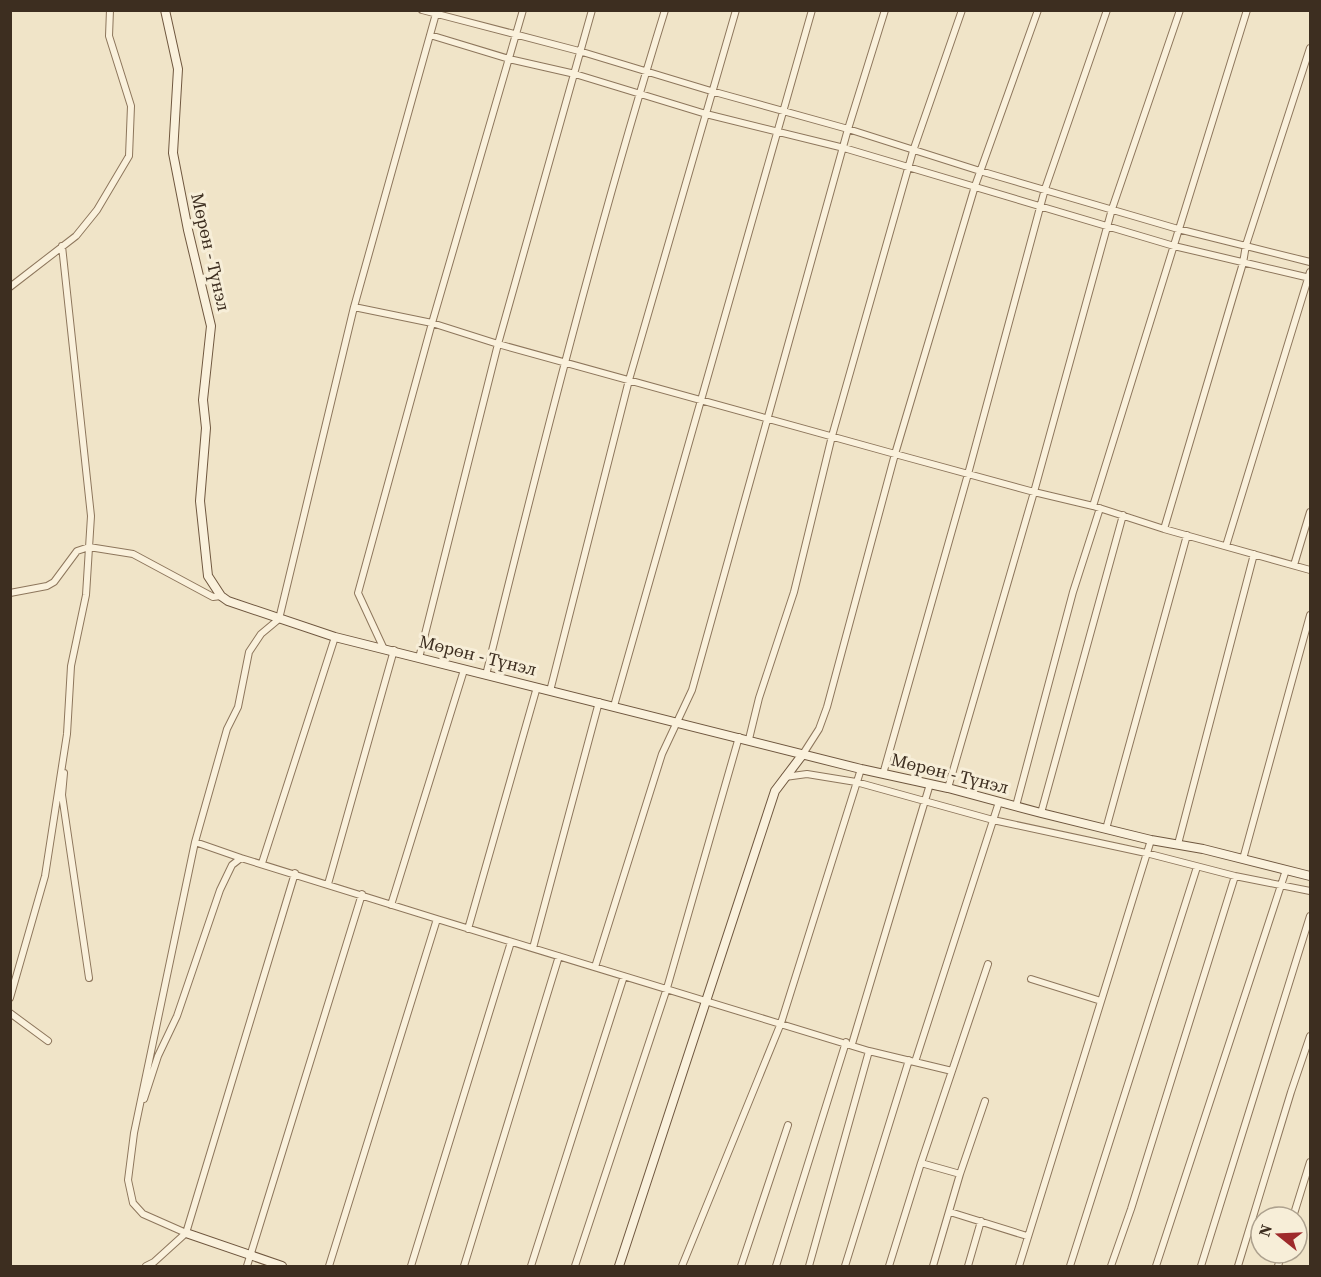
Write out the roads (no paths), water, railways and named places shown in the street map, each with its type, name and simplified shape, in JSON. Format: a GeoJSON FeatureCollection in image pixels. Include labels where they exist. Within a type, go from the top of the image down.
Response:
{"type":"FeatureCollection","features":[{"type":"Feature","properties":{"kind":"street"},"geometry":{"type":"LineString","coordinates":[[10,287],[76,236],[97,210],[129,156],[131,106],[109,36],[110,10]]}},
{"type":"Feature","properties":{"kind":"street","name":"Мөрөн - Түнэл"},"geometry":{"type":"LineString","coordinates":[[165,10],[178,69],[173,153],[188,230],[211,326],[203,400],[206,428],[200,501],[208,576],[221,596],[228,601],[335,637],[383,647],[464,670],[1151,840],[1310,874]]}},
{"type":"Feature","properties":{"kind":"street"},"geometry":{"type":"LineString","coordinates":[[422,10],[437,12],[579,51],[711,91],[784,110],[913,151],[1179,229],[1311,262]]}},
{"type":"Feature","properties":{"kind":"street"},"geometry":{"type":"LineString","coordinates":[[383,647],[358,593],[432,323],[523,10]]}},
{"type":"Feature","properties":{"kind":"street"},"geometry":{"type":"LineString","coordinates":[[419,658],[498,344],[592,10]]}},
{"type":"Feature","properties":{"kind":"street"},"geometry":{"type":"LineString","coordinates":[[486,675],[564,362],[639,94],[665,10]]}},
{"type":"Feature","properties":{"kind":"street"},"geometry":{"type":"LineString","coordinates":[[550,691],[629,380],[736,10]]}},
{"type":"Feature","properties":{"kind":"street"},"geometry":{"type":"LineString","coordinates":[[614,706],[812,10]]}},
{"type":"Feature","properties":{"kind":"street"},"geometry":{"type":"LineString","coordinates":[[595,967],[662,754],[692,690],[849,129],[885,10]]}},
{"type":"Feature","properties":{"kind":"street"},"geometry":{"type":"LineString","coordinates":[[749,739],[759,698],[794,592],[832,436],[908,168],[962,10]]}},
{"type":"Feature","properties":{"kind":"street"},"geometry":{"type":"LineString","coordinates":[[619,1266],[775,791],[819,729],[830,699],[895,454],[975,186],[1038,10]]}},
{"type":"Feature","properties":{"kind":"street"},"geometry":{"type":"LineString","coordinates":[[883,774],[968,474],[1045,189],[1107,10]]}},
{"type":"Feature","properties":{"kind":"street"},"geometry":{"type":"LineString","coordinates":[[948,788],[1034,492],[1112,209],[1180,10]]}},
{"type":"Feature","properties":{"kind":"street"},"geometry":{"type":"LineString","coordinates":[[1016,807],[1096,507],[1247,10]]}},
{"type":"Feature","properties":{"kind":"street"},"geometry":{"type":"LineString","coordinates":[[282,1266],[186,1233],[142,1214],[133,1203],[128,1180],[134,1133],[195,842],[227,729],[238,707],[249,652],[261,634],[279,619],[354,307],[437,12]]}},
{"type":"Feature","properties":{"kind":"street"},"geometry":{"type":"LineString","coordinates":[[430,34],[509,59],[575,74],[706,114],[844,148],[1174,246],[1310,276],[1226,546]]}},
{"type":"Feature","properties":{"kind":"street"},"geometry":{"type":"LineString","coordinates":[[1164,529],[1243,262],[1246,245],[1311,48]]}},
{"type":"Feature","properties":{"kind":"street"},"geometry":{"type":"LineString","coordinates":[[10,998],[45,876],[68,734],[71,666],[86,595],[90,516],[62,246]]}},
{"type":"Feature","properties":{"kind":"street"},"geometry":{"type":"LineString","coordinates":[[354,307],[432,323],[498,344],[1034,492],[1096,507],[1164,529],[1311,570]]}},
{"type":"Feature","properties":{"kind":"street"},"geometry":{"type":"LineString","coordinates":[[1294,565],[1311,512]]}},
{"type":"Feature","properties":{"kind":"street"},"geometry":{"type":"LineString","coordinates":[[1041,813],[1123,515]]}},
{"type":"Feature","properties":{"kind":"street"},"geometry":{"type":"LineString","coordinates":[[1106,829],[1187,535]]}},
{"type":"Feature","properties":{"kind":"street"},"geometry":{"type":"LineString","coordinates":[[10,593],[47,586],[54,582],[77,551],[89,547],[133,554],[213,597],[221,596]]}},
{"type":"Feature","properties":{"kind":"street"},"geometry":{"type":"LineString","coordinates":[[1178,844],[1254,554]]}},
{"type":"Feature","properties":{"kind":"street"},"geometry":{"type":"LineString","coordinates":[[1243,859],[1311,615]]}},
{"type":"Feature","properties":{"kind":"street"},"geometry":{"type":"LineString","coordinates":[[262,863],[335,637]]}},
{"type":"Feature","properties":{"kind":"street"},"geometry":{"type":"LineString","coordinates":[[328,884],[394,651]]}},
{"type":"Feature","properties":{"kind":"street"},"geometry":{"type":"LineString","coordinates":[[391,905],[464,670]]}},
{"type":"Feature","properties":{"kind":"street"},"geometry":{"type":"LineString","coordinates":[[468,929],[537,687]]}},
{"type":"Feature","properties":{"kind":"street"},"geometry":{"type":"LineString","coordinates":[[534,948],[599,702]]}},
{"type":"Feature","properties":{"kind":"street"},"geometry":{"type":"LineString","coordinates":[[575,1266],[667,988],[739,737]]}},
{"type":"Feature","properties":{"kind":"street"},"geometry":{"type":"LineString","coordinates":[[65,749],[62,795],[89,978]]}},
{"type":"Feature","properties":{"kind":"street"},"geometry":{"type":"LineString","coordinates":[[682,1266],[781,1023],[861,769]]}},
{"type":"Feature","properties":{"kind":"street"},"geometry":{"type":"LineString","coordinates":[[784,777],[807,774],[856,782],[993,820],[1146,853],[1235,876],[1311,891]]}},
{"type":"Feature","properties":{"kind":"street"},"geometry":{"type":"LineString","coordinates":[[776,1266],[930,784]]}},
{"type":"Feature","properties":{"kind":"street"},"geometry":{"type":"LineString","coordinates":[[845,1266],[999,802]]}},
{"type":"Feature","properties":{"kind":"street"},"geometry":{"type":"LineString","coordinates":[[1019,1266],[1151,840]]}},
{"type":"Feature","properties":{"kind":"street"},"geometry":{"type":"LineString","coordinates":[[195,842],[437,920],[849,1043],[869,1051],[952,1071]]}},
{"type":"Feature","properties":{"kind":"street"},"geometry":{"type":"LineString","coordinates":[[134,1133],[158,1056],[177,1016],[220,890],[232,865],[242,858]]}},
{"type":"Feature","properties":{"kind":"street"},"geometry":{"type":"LineString","coordinates":[[1070,1266],[1197,867]]}},
{"type":"Feature","properties":{"kind":"street"},"geometry":{"type":"LineString","coordinates":[[1156,1266],[1286,870]]}},
{"type":"Feature","properties":{"kind":"street"},"geometry":{"type":"LineString","coordinates":[[146,1266],[154,1262],[186,1233],[295,873]]}},
{"type":"Feature","properties":{"kind":"street"},"geometry":{"type":"LineString","coordinates":[[1111,1266],[1235,876]]}},
{"type":"Feature","properties":{"kind":"street"},"geometry":{"type":"LineString","coordinates":[[247,1266],[362,894]]}},
{"type":"Feature","properties":{"kind":"street"},"geometry":{"type":"LineString","coordinates":[[1201,1266],[1311,916]]}},
{"type":"Feature","properties":{"kind":"street"},"geometry":{"type":"LineString","coordinates":[[328,1266],[437,920]]}},
{"type":"Feature","properties":{"kind":"street"},"geometry":{"type":"LineString","coordinates":[[411,1266],[511,942]]}},
{"type":"Feature","properties":{"kind":"street"},"geometry":{"type":"LineString","coordinates":[[464,1266],[559,956]]}},
{"type":"Feature","properties":{"kind":"street"},"geometry":{"type":"LineString","coordinates":[[889,1266],[921,1162],[988,964]]}},
{"type":"Feature","properties":{"kind":"street"},"geometry":{"type":"LineString","coordinates":[[531,1266],[624,976]]}},
{"type":"Feature","properties":{"kind":"street"},"geometry":{"type":"LineString","coordinates":[[1031,979],[1101,1001]]}},
{"type":"Feature","properties":{"kind":"street"},"geometry":{"type":"LineString","coordinates":[[10,1013],[48,1041]]}},
{"type":"Feature","properties":{"kind":"street"},"geometry":{"type":"LineString","coordinates":[[1238,1266],[1291,1092],[1311,1036]]}},
{"type":"Feature","properties":{"kind":"street"},"geometry":{"type":"LineString","coordinates":[[809,1266],[869,1051]]}},
{"type":"Feature","properties":{"kind":"street"},"geometry":{"type":"LineString","coordinates":[[933,1266],[960,1174],[985,1101]]}},
{"type":"Feature","properties":{"kind":"street"},"geometry":{"type":"LineString","coordinates":[[741,1266],[788,1125]]}},
{"type":"Feature","properties":{"kind":"street"},"geometry":{"type":"LineString","coordinates":[[921,1162],[960,1174]]}},
{"type":"Feature","properties":{"kind":"street"},"geometry":{"type":"LineString","coordinates":[[1297,1205],[1311,1162]]}},
{"type":"Feature","properties":{"kind":"street"},"geometry":{"type":"LineString","coordinates":[[950,1212],[1027,1236]]}},
{"type":"Feature","properties":{"kind":"street"},"geometry":{"type":"LineString","coordinates":[[968,1266],[981,1221]]}}]}
